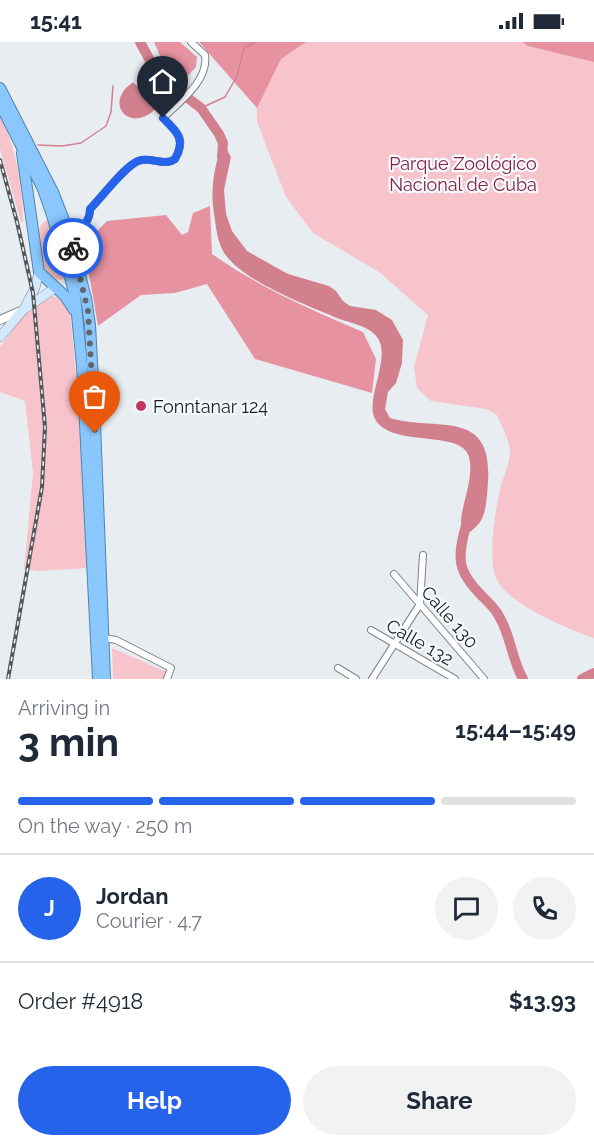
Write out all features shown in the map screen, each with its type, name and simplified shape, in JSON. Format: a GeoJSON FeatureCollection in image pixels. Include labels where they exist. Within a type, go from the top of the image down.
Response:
{"type":"FeatureCollection","features":[{"type":"Feature","properties":{"kind":"highway"},"geometry":{"type":"LineString","coordinates":[[0,88],[45,172],[68,230],[86,298],[90,325],[105,679]]}},
{"type":"Feature","properties":{"kind":"highway"},"geometry":{"type":"LineString","coordinates":[[0,104],[35,172],[72,277],[79,324],[98,679]]}},
{"type":"Feature","properties":{"kind":"highway"},"geometry":{"type":"LineString","coordinates":[[15,133],[23,162],[39,272],[70,302],[79,324]]}},
{"type":"Feature","properties":{"kind":"highway"},"geometry":{"type":"LineString","coordinates":[[32,230],[40,218],[52,215],[62,220],[68,230]]}},
{"type":"Feature","properties":{"kind":"highway"},"geometry":{"type":"LineString","coordinates":[[55,288],[72,277],[78,266]]}},
{"type":"Feature","properties":{"kind":"main road"},"geometry":{"type":"LineString","coordinates":[[23,310],[35,288],[39,272]]}},
{"type":"Feature","properties":{"kind":"main road"},"geometry":{"type":"LineString","coordinates":[[1,334],[23,310],[55,288]]}},
{"type":"Feature","properties":{"kind":"street"},"geometry":{"type":"LineString","coordinates":[[68,230],[78,231],[90,216],[90,209],[131,165],[141,160],[166,163],[175,159],[180,147],[178,133],[163,118],[203,74],[205,59],[201,50],[191,42]]}},
{"type":"Feature","properties":{"kind":"street"},"geometry":{"type":"LineString","coordinates":[[0,320],[23,310]]}},
{"type":"Feature","properties":{"kind":"street"},"geometry":{"type":"LineString","coordinates":[[372,679],[420,604],[423,555]]}},
{"type":"Feature","properties":{"kind":"street","name":"Calle 130"},"geometry":{"type":"LineString","coordinates":[[394,574],[484,679]]}},
{"type":"Feature","properties":{"kind":"street","name":"Calle 132"},"geometry":{"type":"LineString","coordinates":[[371,630],[455,679]]}},
{"type":"Feature","properties":{"kind":"street"},"geometry":{"type":"LineString","coordinates":[[103,638],[116,640],[171,668],[167,679]]}},
{"type":"Feature","properties":{"kind":"street"},"geometry":{"type":"LineString","coordinates":[[338,668],[356,679]]}},
{"type":"Feature","properties":{"kind":"green space","name":"Parque Zoológico Nacional de Cuba"},"geometry":{"type":"Polygon","coordinates":[[[199,42],[594,42],[594,638],[555,622],[527,607],[504,590],[497,580],[493,561],[493,538],[499,494],[510,451],[497,415],[486,409],[431,401],[417,388],[414,367],[428,315],[379,272],[313,233],[286,197],[257,122],[257,108],[199,42]]]}},
{"type":"Feature","properties":{"kind":"green space"},"geometry":{"type":"Polygon","coordinates":[[[0,115],[18,167],[23,222],[21,222],[0,149],[0,115]]]}},
{"type":"Feature","properties":{"kind":"green space"},"geometry":{"type":"Polygon","coordinates":[[[49,219],[68,276],[61,280],[54,280],[43,268],[38,240],[40,227],[49,219]]]}},
{"type":"Feature","properties":{"kind":"green space"},"geometry":{"type":"Polygon","coordinates":[[[50,295],[62,300],[70,312],[79,405],[87,568],[38,571],[24,569],[33,473],[25,401],[0,392],[0,347],[28,310],[50,295]]]}},
{"type":"Feature","properties":{"kind":"green space"},"geometry":{"type":"Polygon","coordinates":[[[112,648],[167,672],[164,679],[113,679],[112,648]]]}},
{"type":"Feature","properties":{"kind":"shaded area"},"geometry":{"type":"Polygon","coordinates":[[[154,42],[180,42],[197,57],[196,67],[182,82],[162,60],[154,42]]]}},
{"type":"Feature","properties":{"kind":"shaded area"},"geometry":{"type":"Polygon","coordinates":[[[199,42],[306,42],[281,59],[257,108],[199,42]]]}},
{"type":"Feature","properties":{"kind":"shaded area"},"geometry":{"type":"Polygon","coordinates":[[[522,42],[594,42],[594,62],[528,46],[522,42]]]}},
{"type":"Feature","properties":{"kind":"shaded area"},"geometry":{"type":"Polygon","coordinates":[[[133,82],[157,107],[141,118],[127,116],[122,112],[120,106],[123,92],[133,82]]]}},
{"type":"Feature","properties":{"kind":"shaded area"},"geometry":{"type":"Polygon","coordinates":[[[223,143],[231,157],[224,190],[226,214],[232,231],[247,251],[288,274],[329,286],[350,306],[376,310],[392,320],[403,340],[402,363],[396,383],[388,392],[385,409],[390,418],[458,427],[472,432],[481,442],[487,458],[488,482],[485,508],[480,522],[463,538],[461,520],[469,480],[469,457],[463,448],[452,443],[405,436],[390,432],[379,425],[373,413],[373,404],[382,354],[381,345],[374,333],[308,306],[257,281],[242,271],[222,249],[212,196],[215,169],[223,143]]]}},
{"type":"Feature","properties":{"kind":"shaded area"},"geometry":{"type":"Polygon","coordinates":[[[210,206],[212,254],[267,288],[363,332],[376,359],[372,393],[255,359],[207,284],[175,293],[141,295],[98,326],[84,245],[107,221],[166,215],[182,235],[188,232],[193,213],[210,206]]]}},
{"type":"Feature","properties":{"kind":"waterway"},"geometry":{"type":"LineString","coordinates":[[140,42],[153,66],[168,83],[201,108],[223,143],[222,157]]}},
{"type":"Feature","properties":{"kind":"waterway"},"geometry":{"type":"LineString","coordinates":[[201,108],[225,97],[237,76],[244,48],[255,42]]}},
{"type":"Feature","properties":{"kind":"waterway"},"geometry":{"type":"LineString","coordinates":[[38,145],[62,146],[81,143],[106,126],[111,112],[113,86]]}},
{"type":"Feature","properties":{"kind":"waterway"},"geometry":{"type":"LineString","coordinates":[[466,525],[461,547],[461,564],[468,579],[498,615],[507,633],[523,679]]}},
{"type":"Feature","properties":{"kind":"waterway"},"geometry":{"type":"LineString","coordinates":[[582,679],[594,673]]}},
{"type":"Feature","properties":{"kind":"railway"},"geometry":{"type":"LineString","coordinates":[[0,160],[33,293],[45,427],[42,487],[8,679]]}},
{"type":"Feature","properties":{"kind":"way so far"},"geometry":{"type":"LineString","coordinates":[[73,248],[88,311],[95,433]]}},
{"type":"Feature","properties":{"kind":"place","name":"Fonntanar 124"},"geometry":{"type":"Point","coordinates":[141,406]}},
{"type":"Feature","properties":{"kind":"route"},"geometry":{"type":"LineString","coordinates":[[73,248],[69,233],[78,231],[88,220],[90,209],[131,165],[148,159],[166,163],[175,159],[180,147],[178,133],[163,118]]}}]}
